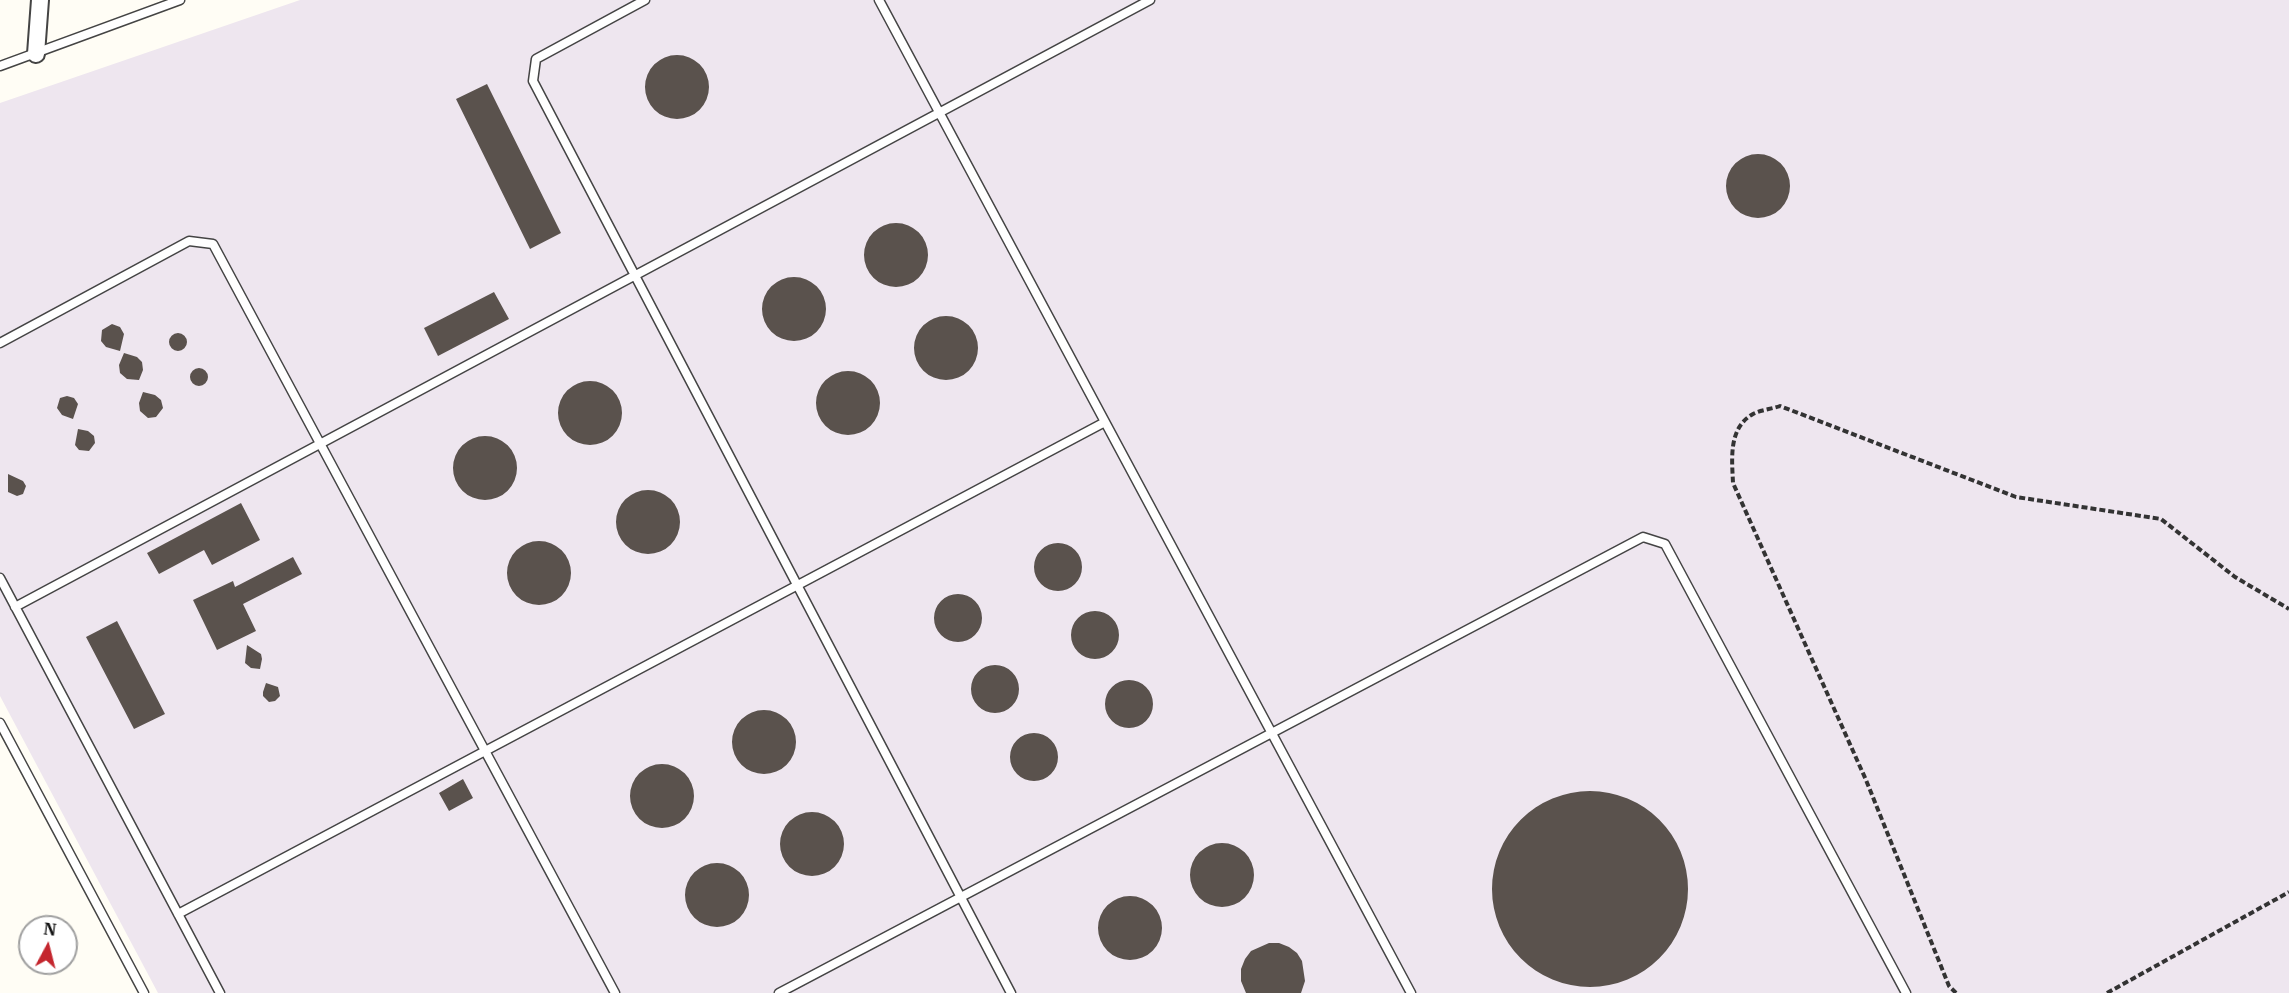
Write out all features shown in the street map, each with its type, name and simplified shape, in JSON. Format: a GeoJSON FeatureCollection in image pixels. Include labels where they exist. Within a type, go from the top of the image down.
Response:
{"type":"FeatureCollection","features":[{"type":"Feature","properties":{"kind":"street"},"geometry":{"type":"LineString","coordinates":[[36,54],[40,0]]}},
{"type":"Feature","properties":{"kind":"lane"},"geometry":{"type":"LineString","coordinates":[[0,66],[180,0]]}},
{"type":"Feature","properties":{"kind":"lane"},"geometry":{"type":"LineString","coordinates":[[645,0],[537,59],[533,81],[1011,993]]}},
{"type":"Feature","properties":{"kind":"lane"},"geometry":{"type":"LineString","coordinates":[[879,0],[1411,993]]}},
{"type":"Feature","properties":{"kind":"lane"},"geometry":{"type":"LineString","coordinates":[[15,607],[1150,0]]}},
{"type":"Feature","properties":{"kind":"lane"},"geometry":{"type":"LineString","coordinates":[[0,343],[189,241],[213,244],[615,993]]}},
{"type":"Feature","properties":{"kind":"lane"},"geometry":{"type":"LineString","coordinates":[[178,914],[1105,422]]}},
{"type":"Feature","properties":{"kind":"lane"},"geometry":{"type":"LineString","coordinates":[[779,993],[1643,537],[1665,544],[1906,993]]}},
{"type":"Feature","properties":{"kind":"lane"},"geometry":{"type":"LineString","coordinates":[[0,578],[220,993]]}},
{"type":"Feature","properties":{"kind":"lane"},"geometry":{"type":"LineString","coordinates":[[0,723],[144,993]]}},
{"type":"Feature","properties":{"kind":"path"},"geometry":{"type":"LineString","coordinates":[[1956,993],[1949,986],[1866,780],[1733,483],[1732,449],[1739,425],[1754,413],[1780,406],[2016,497],[2161,519],[2235,577],[2289,609]]}},
{"type":"Feature","properties":{"kind":"path"},"geometry":{"type":"LineString","coordinates":[[2107,993],[2289,892]]}},
{"type":"Feature","properties":{"kind":"shaded area"},"geometry":{"type":"Polygon","coordinates":[[[300,0],[2289,0],[2289,993],[158,993],[0,696],[0,103],[300,0]]]}},
{"type":"Feature","properties":{"kind":"building"},"geometry":{"type":"Polygon","coordinates":[[[677,55],[689,57],[700,64],[707,75],[709,87],[707,99],[700,110],[689,117],[677,119],[665,117],[654,110],[647,99],[645,87],[647,75],[654,64],[665,57],[677,55]]]}},
{"type":"Feature","properties":{"kind":"building"},"geometry":{"type":"Polygon","coordinates":[[[487,84],[561,233],[530,249],[456,99],[487,84]]]}},
{"type":"Feature","properties":{"kind":"building"},"geometry":{"type":"Polygon","coordinates":[[[1758,154],[1770,156],[1781,163],[1788,174],[1790,186],[1788,198],[1781,209],[1770,216],[1758,218],[1746,216],[1735,209],[1728,198],[1726,186],[1728,174],[1735,163],[1746,156],[1758,154]]]}},
{"type":"Feature","properties":{"kind":"building"},"geometry":{"type":"Polygon","coordinates":[[[896,223],[908,225],[919,232],[926,243],[928,255],[926,267],[919,278],[908,285],[896,287],[884,285],[873,278],[866,267],[864,255],[866,243],[873,232],[884,225],[896,223]]]}},
{"type":"Feature","properties":{"kind":"building"},"geometry":{"type":"Polygon","coordinates":[[[794,277],[806,279],[817,286],[824,297],[826,309],[824,321],[817,332],[806,339],[794,341],[782,339],[771,332],[764,321],[762,309],[764,297],[771,286],[782,279],[794,277]]]}},
{"type":"Feature","properties":{"kind":"building"},"geometry":{"type":"Polygon","coordinates":[[[494,292],[509,319],[438,356],[424,328],[494,292]]]}},
{"type":"Feature","properties":{"kind":"building"},"geometry":{"type":"Polygon","coordinates":[[[946,316],[958,318],[969,325],[976,336],[978,348],[976,360],[969,371],[958,378],[946,380],[934,378],[923,371],[916,360],[914,348],[916,336],[923,325],[934,318],[946,316]]]}},
{"type":"Feature","properties":{"kind":"building"},"geometry":{"type":"Polygon","coordinates":[[[112,324],[120,327],[124,334],[120,351],[106,347],[101,341],[102,330],[112,324]]]}},
{"type":"Feature","properties":{"kind":"building"},"geometry":{"type":"Polygon","coordinates":[[[178,333],[184,336],[187,342],[184,348],[178,351],[172,348],[169,342],[172,336],[178,333]]]}},
{"type":"Feature","properties":{"kind":"building"},"geometry":{"type":"Polygon","coordinates":[[[124,353],[137,357],[142,362],[143,370],[139,380],[127,379],[120,373],[119,365],[124,353]]]}},
{"type":"Feature","properties":{"kind":"building"},"geometry":{"type":"Polygon","coordinates":[[[199,368],[205,371],[208,377],[205,383],[199,386],[193,383],[190,377],[193,371],[199,368]]]}},
{"type":"Feature","properties":{"kind":"building"},"geometry":{"type":"Polygon","coordinates":[[[848,371],[860,373],[871,380],[878,391],[880,403],[878,415],[871,426],[860,433],[848,435],[836,433],[825,426],[818,415],[816,403],[818,391],[825,380],[836,373],[848,371]]]}},
{"type":"Feature","properties":{"kind":"building"},"geometry":{"type":"Polygon","coordinates":[[[590,381],[602,383],[613,390],[620,401],[622,413],[620,425],[613,436],[602,443],[590,445],[578,443],[567,436],[560,425],[558,413],[560,401],[567,390],[578,383],[590,381]]]}},
{"type":"Feature","properties":{"kind":"building"},"geometry":{"type":"Polygon","coordinates":[[[143,392],[155,395],[161,400],[163,408],[156,417],[148,418],[140,411],[139,403],[143,392]]]}},
{"type":"Feature","properties":{"kind":"building"},"geometry":{"type":"Polygon","coordinates":[[[67,396],[74,398],[78,404],[73,419],[62,415],[57,408],[60,398],[67,396]]]}},
{"type":"Feature","properties":{"kind":"building"},"geometry":{"type":"Polygon","coordinates":[[[78,429],[88,431],[94,436],[95,443],[89,451],[79,450],[75,445],[78,429]]]}},
{"type":"Feature","properties":{"kind":"building"},"geometry":{"type":"Polygon","coordinates":[[[485,436],[497,438],[508,445],[515,456],[517,468],[515,480],[508,491],[497,498],[485,500],[473,498],[462,491],[455,480],[453,468],[455,456],[462,445],[473,438],[485,436]]]}},
{"type":"Feature","properties":{"kind":"building"},"geometry":{"type":"Polygon","coordinates":[[[8,474],[23,481],[26,486],[23,494],[17,496],[8,492],[8,474]]]}},
{"type":"Feature","properties":{"kind":"building"},"geometry":{"type":"Polygon","coordinates":[[[648,490],[660,492],[671,499],[678,510],[680,522],[678,534],[671,545],[660,552],[648,554],[636,552],[625,545],[618,534],[616,522],[618,510],[625,499],[636,492],[648,490]]]}},
{"type":"Feature","properties":{"kind":"building"},"geometry":{"type":"Polygon","coordinates":[[[241,503],[260,540],[212,565],[204,550],[159,574],[147,553],[241,503]]]}},
{"type":"Feature","properties":{"kind":"building"},"geometry":{"type":"Polygon","coordinates":[[[539,541],[551,543],[562,550],[569,561],[571,573],[569,585],[562,596],[551,603],[539,605],[527,603],[516,596],[509,585],[507,573],[509,561],[516,550],[527,543],[539,541]]]}},
{"type":"Feature","properties":{"kind":"building"},"geometry":{"type":"Polygon","coordinates":[[[1058,543],[1075,550],[1082,567],[1075,584],[1058,591],[1041,584],[1034,567],[1041,550],[1058,543]]]}},
{"type":"Feature","properties":{"kind":"building"},"geometry":{"type":"Polygon","coordinates":[[[293,557],[302,574],[243,604],[256,631],[217,650],[193,600],[233,581],[235,587],[293,557]]]}},
{"type":"Feature","properties":{"kind":"building"},"geometry":{"type":"Polygon","coordinates":[[[958,594],[975,601],[982,618],[975,635],[958,642],[941,635],[934,618],[941,601],[958,594]]]}},
{"type":"Feature","properties":{"kind":"building"},"geometry":{"type":"Polygon","coordinates":[[[1095,611],[1112,618],[1119,635],[1112,652],[1095,659],[1078,652],[1071,635],[1078,618],[1095,611]]]}},
{"type":"Feature","properties":{"kind":"building"},"geometry":{"type":"Polygon","coordinates":[[[117,621],[165,714],[134,729],[86,637],[117,621]]]}},
{"type":"Feature","properties":{"kind":"building"},"geometry":{"type":"Polygon","coordinates":[[[247,645],[261,654],[260,669],[251,668],[245,663],[247,645]]]}},
{"type":"Feature","properties":{"kind":"building"},"geometry":{"type":"Polygon","coordinates":[[[995,665],[1012,672],[1019,689],[1012,706],[995,713],[978,706],[971,689],[978,672],[995,665]]]}},
{"type":"Feature","properties":{"kind":"building"},"geometry":{"type":"Polygon","coordinates":[[[1129,680],[1146,687],[1153,704],[1146,721],[1129,728],[1112,721],[1105,704],[1112,687],[1129,680]]]}},
{"type":"Feature","properties":{"kind":"building"},"geometry":{"type":"Polygon","coordinates":[[[266,683],[278,687],[280,696],[275,701],[269,702],[263,696],[266,683]]]}},
{"type":"Feature","properties":{"kind":"building"},"geometry":{"type":"Polygon","coordinates":[[[764,710],[776,712],[787,719],[794,730],[796,742],[794,754],[787,765],[776,772],[764,774],[752,772],[741,765],[734,754],[732,742],[734,730],[741,719],[752,712],[764,710]]]}},
{"type":"Feature","properties":{"kind":"building"},"geometry":{"type":"Polygon","coordinates":[[[1034,733],[1051,740],[1058,757],[1051,774],[1034,781],[1017,774],[1010,757],[1017,740],[1034,733]]]}},
{"type":"Feature","properties":{"kind":"building"},"geometry":{"type":"Polygon","coordinates":[[[662,764],[674,766],[685,773],[692,784],[694,796],[692,808],[685,819],[674,826],[662,828],[650,826],[639,819],[632,808],[630,796],[632,784],[639,773],[650,766],[662,764]]]}},
{"type":"Feature","properties":{"kind":"building"},"geometry":{"type":"Polygon","coordinates":[[[463,779],[473,798],[449,811],[439,793],[463,779]]]}},
{"type":"Feature","properties":{"kind":"building"},"geometry":{"type":"Polygon","coordinates":[[[1590,791],[1609,793],[1627,799],[1644,808],[1659,820],[1671,835],[1680,852],[1686,870],[1688,889],[1686,908],[1680,926],[1671,943],[1659,958],[1644,970],[1627,979],[1609,985],[1590,987],[1571,985],[1553,979],[1536,970],[1521,958],[1509,943],[1500,926],[1494,908],[1492,889],[1494,870],[1500,852],[1509,835],[1521,820],[1536,808],[1553,799],[1571,793],[1590,791]]]}},
{"type":"Feature","properties":{"kind":"building"},"geometry":{"type":"Polygon","coordinates":[[[812,812],[824,814],[835,821],[842,832],[844,844],[842,856],[835,867],[824,874],[812,876],[800,874],[789,867],[782,856],[780,844],[782,832],[789,821],[800,814],[812,812]]]}},
{"type":"Feature","properties":{"kind":"building"},"geometry":{"type":"Polygon","coordinates":[[[1222,843],[1234,845],[1245,852],[1252,863],[1254,875],[1252,887],[1245,898],[1234,905],[1222,907],[1210,905],[1199,898],[1192,887],[1190,875],[1192,863],[1199,852],[1210,845],[1222,843]]]}},
{"type":"Feature","properties":{"kind":"building"},"geometry":{"type":"Polygon","coordinates":[[[717,863],[729,865],[740,872],[747,883],[749,895],[747,907],[740,918],[729,925],[717,927],[705,925],[694,918],[687,907],[685,895],[687,883],[694,872],[705,865],[717,863]]]}},
{"type":"Feature","properties":{"kind":"building"},"geometry":{"type":"Polygon","coordinates":[[[1130,896],[1142,898],[1153,905],[1160,916],[1162,928],[1160,940],[1153,951],[1142,958],[1130,960],[1118,958],[1107,951],[1100,940],[1098,928],[1100,916],[1107,905],[1118,898],[1130,896]]]}},
{"type":"Feature","properties":{"kind":"building"},"geometry":{"type":"Polygon","coordinates":[[[1269,943],[1279,943],[1297,953],[1302,961],[1305,981],[1301,993],[1246,993],[1241,981],[1241,969],[1245,959],[1251,951],[1269,943]]]}}]}
